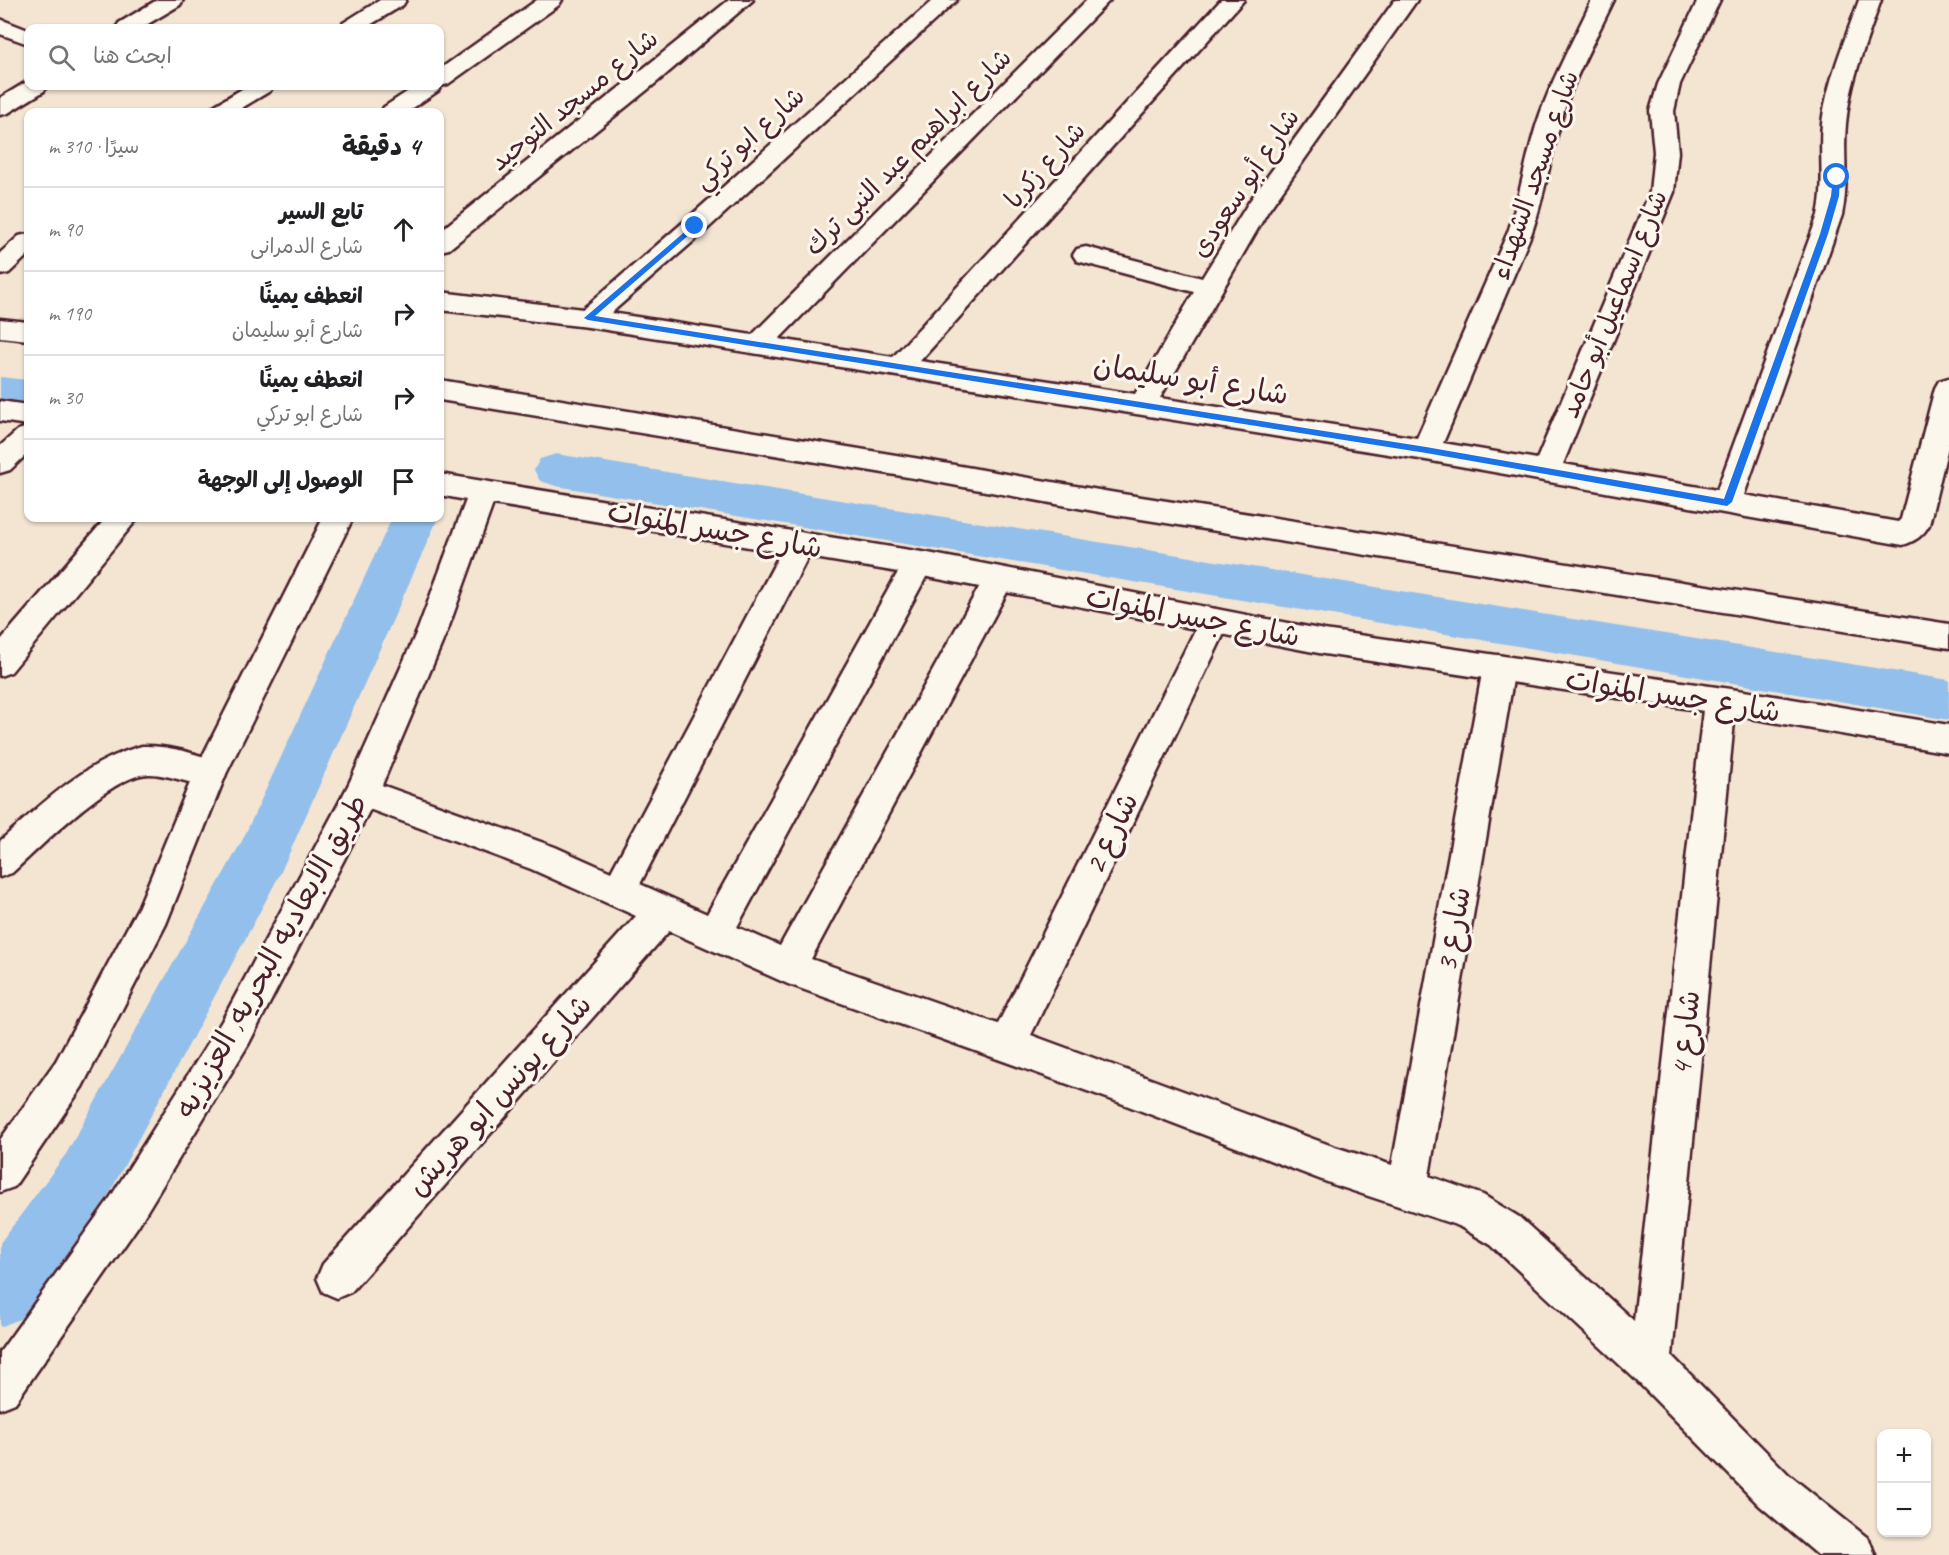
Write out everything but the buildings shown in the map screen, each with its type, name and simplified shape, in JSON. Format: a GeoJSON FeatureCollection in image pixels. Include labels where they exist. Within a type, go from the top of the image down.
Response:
{"type":"FeatureCollection","features":[{"type":"Feature","properties":{"kind":"street"},"geometry":{"type":"LineString","coordinates":[[133,24],[172,0]]}},
{"type":"Feature","properties":{"kind":"street"},"geometry":{"type":"LineString","coordinates":[[357,24],[395,0]]}},
{"type":"Feature","properties":{"kind":"street"},"geometry":{"type":"LineString","coordinates":[[444,76],[551,0]]}},
{"type":"Feature","properties":{"kind":"street","name":"شارع مسجد التوحيد"},"geometry":{"type":"LineString","coordinates":[[444,240],[742,0]]}},
{"type":"Feature","properties":{"kind":"street","name":"شارع ابو تركي"},"geometry":{"type":"LineString","coordinates":[[588,318],[695,226],[946,0]]}},
{"type":"Feature","properties":{"kind":"street","name":"شارع ابراهيم عبد النبى ترك"},"geometry":{"type":"LineString","coordinates":[[757,345],[1099,0]]}},
{"type":"Feature","properties":{"kind":"street","name":"شارع زكريا"},"geometry":{"type":"LineString","coordinates":[[899,367],[1233,0]]}},
{"type":"Feature","properties":{"kind":"street","name":"شارع أبو سعودى"},"geometry":{"type":"LineString","coordinates":[[1142,405],[1258,208],[1406,0]]}},
{"type":"Feature","properties":{"kind":"street","name":"شارع مسجد الشهداء"},"geometry":{"type":"LineString","coordinates":[[1426,450],[1520,232],[1533,196],[1545,136],[1557,98],[1603,0]]}},
{"type":"Feature","properties":{"kind":"street","name":"شارع اسماعيل أبو حامد"},"geometry":{"type":"LineString","coordinates":[[1546,471],[1662,192],[1666,152],[1662,111],[1669,84],[1709,0]]}},
{"type":"Feature","properties":{"kind":"street"},"geometry":{"type":"LineString","coordinates":[[1727,502],[1830,215],[1837,177],[1833,139],[1835,121],[1842,87],[1870,0]]}},
{"type":"Feature","properties":{"kind":"street"},"geometry":{"type":"LineString","coordinates":[[0,26],[24,36]]}},
{"type":"Feature","properties":{"kind":"street"},"geometry":{"type":"LineString","coordinates":[[0,108],[29,90]]}},
{"type":"Feature","properties":{"kind":"street"},"geometry":{"type":"LineString","coordinates":[[226,108],[256,90]]}},
{"type":"Feature","properties":{"kind":"street"},"geometry":{"type":"LineString","coordinates":[[398,108],[424,90]]}},
{"type":"Feature","properties":{"kind":"street"},"geometry":{"type":"LineString","coordinates":[[0,267],[24,246]]}},
{"type":"Feature","properties":{"kind":"street"},"geometry":{"type":"LineString","coordinates":[[1086,255],[1209,288]]}},
{"type":"Feature","properties":{"kind":"street","name":"شارع أبو سليمان"},"geometry":{"type":"LineString","coordinates":[[444,301],[588,318],[1426,450],[1904,534],[1914,525],[1949,388]]}},
{"type":"Feature","properties":{"kind":"street"},"geometry":{"type":"LineString","coordinates":[[0,328],[24,331]]}},
{"type":"Feature","properties":{"kind":"street"},"geometry":{"type":"LineString","coordinates":[[444,391],[908,467],[1116,504],[1949,636]]}},
{"type":"Feature","properties":{"kind":"street"},"geometry":{"type":"LineString","coordinates":[[0,411],[24,414]]}},
{"type":"Feature","properties":{"kind":"street"},"geometry":{"type":"LineString","coordinates":[[0,463],[24,441]]}},
{"type":"Feature","properties":{"kind":"street","name":"شارع جسر المنوات"},"geometry":{"type":"LineString","coordinates":[[444,485],[918,564],[1324,642],[1720,701],[1949,739]]}},
{"type":"Feature","properties":{"kind":"street","name":"طريق الابعاديه البحريه, العزيزيه"},"geometry":{"type":"LineString","coordinates":[[0,1388],[124,1212],[235,1033],[362,792],[433,629],[483,492]]}},
{"type":"Feature","properties":{"kind":"street"},"geometry":{"type":"LineString","coordinates":[[0,663],[120,522]]}},
{"type":"Feature","properties":{"kind":"street"},"geometry":{"type":"LineString","coordinates":[[0,1173],[69,1074],[149,924],[210,773],[336,522]]}},
{"type":"Feature","properties":{"kind":"street"},"geometry":{"type":"LineString","coordinates":[[618,892],[800,543]]}},
{"type":"Feature","properties":{"kind":"street"},"geometry":{"type":"LineString","coordinates":[[714,934],[918,564]]}},
{"type":"Feature","properties":{"kind":"street"},"geometry":{"type":"LineString","coordinates":[[788,967],[999,579]]}},
{"type":"Feature","properties":{"kind":"street","name":"شارع 2"},"geometry":{"type":"LineString","coordinates":[[1007,1045],[1215,621]]}},
{"type":"Feature","properties":{"kind":"street","name":"شارع 3"},"geometry":{"type":"LineString","coordinates":[[1407,1190],[1499,668]]}},
{"type":"Feature","properties":{"kind":"street","name":"شارع 4"},"geometry":{"type":"LineString","coordinates":[[1650,1364],[1720,701]]}},
{"type":"Feature","properties":{"kind":"street"},"geometry":{"type":"LineString","coordinates":[[0,862],[99,777],[131,761],[146,759],[160,761],[210,773]]}},
{"type":"Feature","properties":{"kind":"street"},"geometry":{"type":"LineString","coordinates":[[362,792],[543,858],[662,913],[788,967],[1118,1084],[1335,1166],[1469,1209],[1505,1231],[1650,1364],[1774,1490],[1853,1555]]}},
{"type":"Feature","properties":{"kind":"street","name":"شارع يونس ابو هريش"},"geometry":{"type":"LineString","coordinates":[[337,1278],[662,913]]}},
{"type":"Feature","properties":{"kind":"waterway"},"geometry":{"type":"LineString","coordinates":[[0,392],[24,395]]}},
{"type":"Feature","properties":{"kind":"waterway"},"geometry":{"type":"LineString","coordinates":[[556,470],[1518,627],[1949,700]]}},
{"type":"Feature","properties":{"kind":"waterway"},"geometry":{"type":"LineString","coordinates":[[0,1296],[87,1175],[261,857],[413,522]]}},
{"type":"Feature","properties":{"kind":"route"},"geometry":{"type":"LineString","coordinates":[[695,226],[588,318],[1426,450],[1727,502],[1824,234],[1835,196],[1837,177]]}}]}
